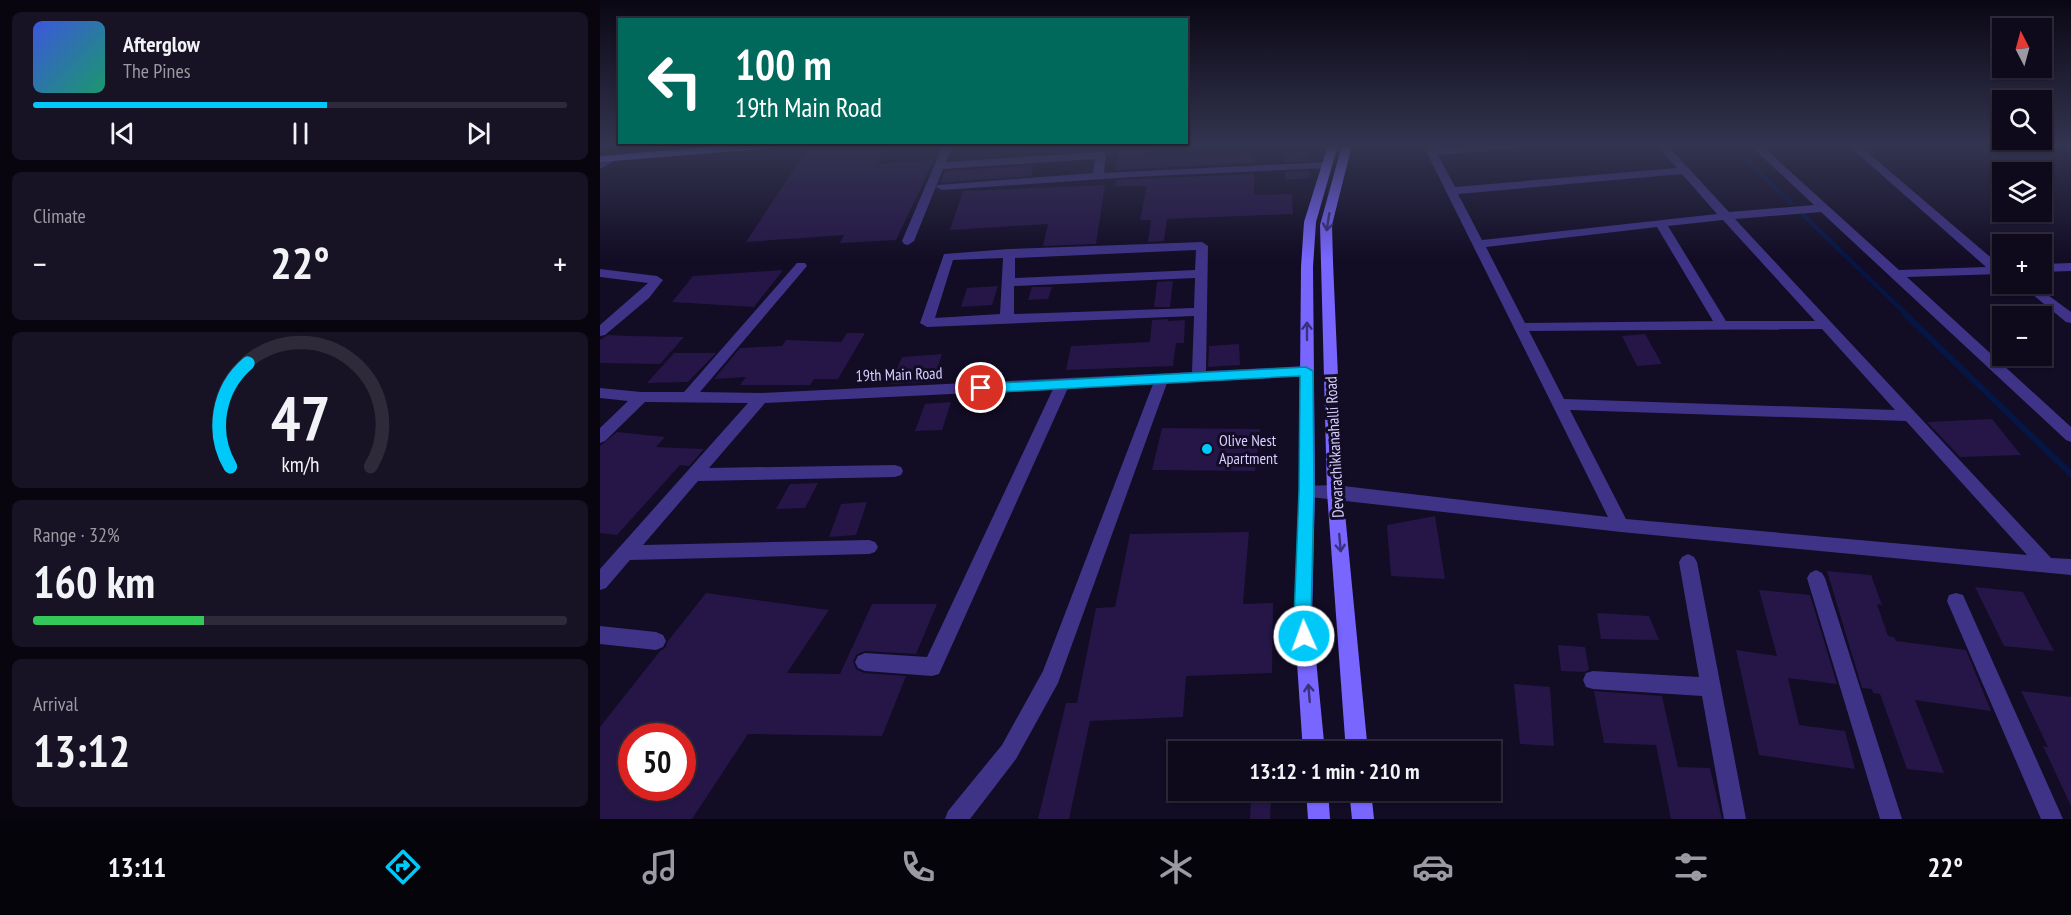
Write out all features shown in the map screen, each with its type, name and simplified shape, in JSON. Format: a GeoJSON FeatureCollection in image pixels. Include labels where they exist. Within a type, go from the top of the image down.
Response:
{"type":"FeatureCollection","features":[{"type":"Feature","properties":{"kind":"main road","name":"Devarachikkanahalli Road"},"geometry":{"type":"LineString","coordinates":[[1313,741],[1303,618],[1307,267],[1310,222],[1322,183]]}},
{"type":"Feature","properties":{"kind":"main road","name":"Devarachikkanahalli Road"},"geometry":{"type":"LineString","coordinates":[[1337,183],[1326,225],[1335,492],[1356,741]]}},
{"type":"Feature","properties":{"kind":"main road"},"geometry":{"type":"LineString","coordinates":[[1318,801],[1319,819]]}},
{"type":"Feature","properties":{"kind":"main road"},"geometry":{"type":"LineString","coordinates":[[1361,801],[1363,819]]}},
{"type":"Feature","properties":{"kind":"street"},"geometry":{"type":"LineString","coordinates":[[908,241],[932,183]]}},
{"type":"Feature","properties":{"kind":"street"},"geometry":{"type":"LineString","coordinates":[[942,187],[996,183]]}},
{"type":"Feature","properties":{"kind":"street"},"geometry":{"type":"LineString","coordinates":[[1448,183],[1621,525]]}},
{"type":"Feature","properties":{"kind":"street"},"geometry":{"type":"LineString","coordinates":[[1452,191],[1542,183]]}},
{"type":"Feature","properties":{"kind":"street"},"geometry":{"type":"LineString","coordinates":[[1695,183],[2047,565]]}},
{"type":"Feature","properties":{"kind":"street"},"geometry":{"type":"LineString","coordinates":[[1797,183],[2071,436]]}},
{"type":"Feature","properties":{"kind":"street"},"geometry":{"type":"LineString","coordinates":[[1897,183],[1992,263]]}},
{"type":"Feature","properties":{"kind":"street"},"geometry":{"type":"LineString","coordinates":[[1480,244],[1726,216],[1824,208]]}},
{"type":"Feature","properties":{"kind":"street"},"geometry":{"type":"LineString","coordinates":[[1661,224],[1722,326]]}},
{"type":"Feature","properties":{"kind":"street"},"geometry":{"type":"LineString","coordinates":[[1199,376],[1202,246],[948,257],[927,323],[1200,312]]}},
{"type":"Feature","properties":{"kind":"street"},"geometry":{"type":"LineString","coordinates":[[1007,318],[1009,253]]}},
{"type":"Feature","properties":{"kind":"street"},"geometry":{"type":"LineString","coordinates":[[688,397],[801,266]]}},
{"type":"Feature","properties":{"kind":"street"},"geometry":{"type":"LineString","coordinates":[[2052,268],[2071,267]]}},
{"type":"Feature","properties":{"kind":"street"},"geometry":{"type":"LineString","coordinates":[[1896,274],[1992,270]]}},
{"type":"Feature","properties":{"kind":"street"},"geometry":{"type":"LineString","coordinates":[[600,273],[657,280],[644,295],[600,332]]}},
{"type":"Feature","properties":{"kind":"street"},"geometry":{"type":"LineString","coordinates":[[1008,282],[1201,274]]}},
{"type":"Feature","properties":{"kind":"street"},"geometry":{"type":"LineString","coordinates":[[2039,294],[2071,319]]}},
{"type":"Feature","properties":{"kind":"street"},"geometry":{"type":"LineString","coordinates":[[1522,327],[1827,326]]}},
{"type":"Feature","properties":{"kind":"street","name":"19th Main Road"},"geometry":{"type":"LineString","coordinates":[[600,393],[641,397],[760,398],[1062,385],[1306,371]]}},
{"type":"Feature","properties":{"kind":"street"},"geometry":{"type":"LineString","coordinates":[[956,819],[1009,752],[1051,676],[1162,378]]}},
{"type":"Feature","properties":{"kind":"street"},"geometry":{"type":"LineString","coordinates":[[865,662],[932,668],[1062,385]]}},
{"type":"Feature","properties":{"kind":"street"},"geometry":{"type":"LineString","coordinates":[[600,437],[641,397]]}},
{"type":"Feature","properties":{"kind":"street"},"geometry":{"type":"LineString","coordinates":[[600,582],[760,398]]}},
{"type":"Feature","properties":{"kind":"street"},"geometry":{"type":"LineString","coordinates":[[1561,404],[1910,416]]}},
{"type":"Feature","properties":{"kind":"street"},"geometry":{"type":"LineString","coordinates":[[693,476],[895,471]]}},
{"type":"Feature","properties":{"kind":"street"},"geometry":{"type":"LineString","coordinates":[[1306,491],[1335,492],[1621,525],[2071,567]]}},
{"type":"Feature","properties":{"kind":"street"},"geometry":{"type":"LineString","coordinates":[[625,554],[869,548]]}},
{"type":"Feature","properties":{"kind":"street"},"geometry":{"type":"LineString","coordinates":[[1688,562],[1735,819]]}},
{"type":"Feature","properties":{"kind":"street"},"geometry":{"type":"LineString","coordinates":[[1816,578],[1891,819]]}},
{"type":"Feature","properties":{"kind":"street"},"geometry":{"type":"LineString","coordinates":[[1956,601],[2052,819]]}},
{"type":"Feature","properties":{"kind":"street"},"geometry":{"type":"LineString","coordinates":[[600,635],[656,641]]}},
{"type":"Feature","properties":{"kind":"street"},"geometry":{"type":"LineString","coordinates":[[1593,680],[1711,687]]}},
{"type":"Feature","properties":{"kind":"building"},"geometry":{"type":"Polygon","coordinates":[[[785,183],[923,183],[896,240],[840,243],[844,235],[746,242],[785,183]]]}},
{"type":"Feature","properties":{"kind":"building"},"geometry":{"type":"Polygon","coordinates":[[[1115,183],[1254,183],[1254,195],[1292,194],[1293,214],[1167,219],[1164,241],[1148,242],[1151,220],[1140,220],[1147,186],[1115,186],[1115,183]]]}},
{"type":"Feature","properties":{"kind":"building"},"geometry":{"type":"Polygon","coordinates":[[[1105,185],[1096,244],[1043,246],[1048,224],[950,230],[963,191],[1105,185]]]}},
{"type":"Feature","properties":{"kind":"building"},"geometry":{"type":"Polygon","coordinates":[[[783,270],[754,307],[672,302],[693,276],[783,270]]]}},
{"type":"Feature","properties":{"kind":"building"},"geometry":{"type":"Polygon","coordinates":[[[1173,281],[1170,307],[1154,307],[1157,282],[1173,281]]]}},
{"type":"Feature","properties":{"kind":"building"},"geometry":{"type":"Polygon","coordinates":[[[998,286],[992,305],[961,307],[967,288],[998,286]]]}},
{"type":"Feature","properties":{"kind":"building"},"geometry":{"type":"Polygon","coordinates":[[[1032,287],[1052,287],[1048,299],[1028,300],[1032,287]]]}},
{"type":"Feature","properties":{"kind":"building"},"geometry":{"type":"Polygon","coordinates":[[[1168,319],[1168,321],[1185,320],[1184,343],[1176,343],[1173,366],[1066,370],[1071,346],[1150,342],[1152,320],[1168,319]]]}},
{"type":"Feature","properties":{"kind":"building"},"geometry":{"type":"Polygon","coordinates":[[[847,333],[865,333],[838,379],[814,379],[810,385],[740,385],[746,377],[714,379],[740,348],[782,346],[786,340],[841,342],[847,333]]]}},
{"type":"Feature","properties":{"kind":"building"},"geometry":{"type":"Polygon","coordinates":[[[1645,334],[1662,364],[1637,366],[1622,336],[1645,334]]]}},
{"type":"Feature","properties":{"kind":"building"},"geometry":{"type":"Polygon","coordinates":[[[608,335],[684,337],[660,364],[600,363],[600,340],[608,335]]]}},
{"type":"Feature","properties":{"kind":"building"},"geometry":{"type":"Polygon","coordinates":[[[1239,344],[1240,365],[1208,367],[1209,346],[1239,344]]]}},
{"type":"Feature","properties":{"kind":"building"},"geometry":{"type":"Polygon","coordinates":[[[674,353],[716,353],[688,382],[647,383],[674,353]]]}},
{"type":"Feature","properties":{"kind":"building"},"geometry":{"type":"Polygon","coordinates":[[[942,354],[933,382],[891,384],[902,357],[942,354]]]}},
{"type":"Feature","properties":{"kind":"building"},"geometry":{"type":"Polygon","coordinates":[[[951,402],[942,430],[915,431],[925,404],[951,402]]]}},
{"type":"Feature","properties":{"kind":"building"},"geometry":{"type":"Polygon","coordinates":[[[1992,419],[2021,455],[1960,457],[1927,422],[1992,419]]]}},
{"type":"Feature","properties":{"kind":"building","name":"Olive Nest Apartment"},"geometry":{"type":"Polygon","coordinates":[[[1162,428],[1260,429],[1255,471],[1152,470],[1162,428]]]}},
{"type":"Feature","properties":{"kind":"building"},"geometry":{"type":"Polygon","coordinates":[[[617,432],[665,437],[656,447],[704,449],[689,466],[680,465],[617,535],[600,533],[600,446],[617,432]]]}},
{"type":"Feature","properties":{"kind":"building"},"geometry":{"type":"Polygon","coordinates":[[[818,483],[805,508],[776,509],[790,484],[818,483]]]}},
{"type":"Feature","properties":{"kind":"building"},"geometry":{"type":"Polygon","coordinates":[[[867,502],[856,535],[829,537],[841,504],[867,502]]]}},
{"type":"Feature","properties":{"kind":"building"},"geometry":{"type":"Polygon","coordinates":[[[1435,516],[1445,579],[1391,576],[1387,525],[1435,516]]]}},
{"type":"Feature","properties":{"kind":"building"},"geometry":{"type":"Polygon","coordinates":[[[1249,532],[1243,604],[1273,603],[1272,673],[1186,676],[1183,717],[1090,721],[1069,819],[1038,819],[1066,703],[1077,703],[1096,608],[1115,607],[1130,534],[1249,532]]]}},
{"type":"Feature","properties":{"kind":"building"},"geometry":{"type":"Polygon","coordinates":[[[1827,571],[1871,575],[1882,605],[1877,604],[1888,636],[1894,637],[1896,641],[1966,650],[1991,711],[1915,700],[1944,773],[1907,769],[1880,694],[1873,693],[1872,689],[1862,688],[1827,571]]]}},
{"type":"Feature","properties":{"kind":"building"},"geometry":{"type":"Polygon","coordinates":[[[1975,587],[2023,592],[2054,651],[2004,646],[1975,587]]]}},
{"type":"Feature","properties":{"kind":"building"},"geometry":{"type":"Polygon","coordinates":[[[1759,590],[1810,595],[1837,684],[1788,678],[1799,725],[1845,731],[1855,769],[1759,755],[1736,650],[1777,656],[1759,590]]]}},
{"type":"Feature","properties":{"kind":"building"},"geometry":{"type":"Polygon","coordinates":[[[706,593],[829,610],[787,673],[840,674],[872,604],[937,604],[916,654],[865,651],[857,654],[853,661],[856,669],[864,673],[906,676],[882,736],[748,734],[692,819],[600,819],[600,727],[660,651],[665,648],[706,593]]]}},
{"type":"Feature","properties":{"kind":"building"},"geometry":{"type":"Polygon","coordinates":[[[1597,613],[1649,616],[1659,640],[1601,639],[1597,613]]]}},
{"type":"Feature","properties":{"kind":"building"},"geometry":{"type":"Polygon","coordinates":[[[1558,645],[1585,647],[1589,670],[1584,672],[1561,671],[1558,645]]]}},
{"type":"Feature","properties":{"kind":"building"},"geometry":{"type":"Polygon","coordinates":[[[1514,684],[1550,687],[1554,746],[1520,744],[1514,684]]]}},
{"type":"Feature","properties":{"kind":"building"},"geometry":{"type":"Polygon","coordinates":[[[1594,691],[1662,696],[1678,767],[1710,768],[1722,819],[1671,819],[1656,745],[1604,743],[1594,691]]]}},
{"type":"Feature","properties":{"kind":"building"},"geometry":{"type":"Polygon","coordinates":[[[2021,691],[2071,697],[2071,806],[2043,746],[2048,747],[2021,691]]]}},
{"type":"Feature","properties":{"kind":"building"},"geometry":{"type":"Polygon","coordinates":[[[1251,801],[1271,801],[1270,819],[1250,819],[1251,801]]]}},
{"type":"Feature","properties":{"kind":"waterway"},"geometry":{"type":"LineString","coordinates":[[1771,183],[1791,203]]}},
{"type":"Feature","properties":{"kind":"waterway"},"geometry":{"type":"LineString","coordinates":[[1803,215],[1907,315]]}},
{"type":"Feature","properties":{"kind":"waterway"},"geometry":{"type":"LineString","coordinates":[[1905,314],[2071,474]]}},
{"type":"Feature","properties":{"kind":"place","name":"Olive Nest Apartment"},"geometry":{"type":"Point","coordinates":[1207,449]}},
{"type":"Feature","properties":{"kind":"route"},"geometry":{"type":"LineString","coordinates":[[981,388],[1306,371],[1304,636]]}}]}
